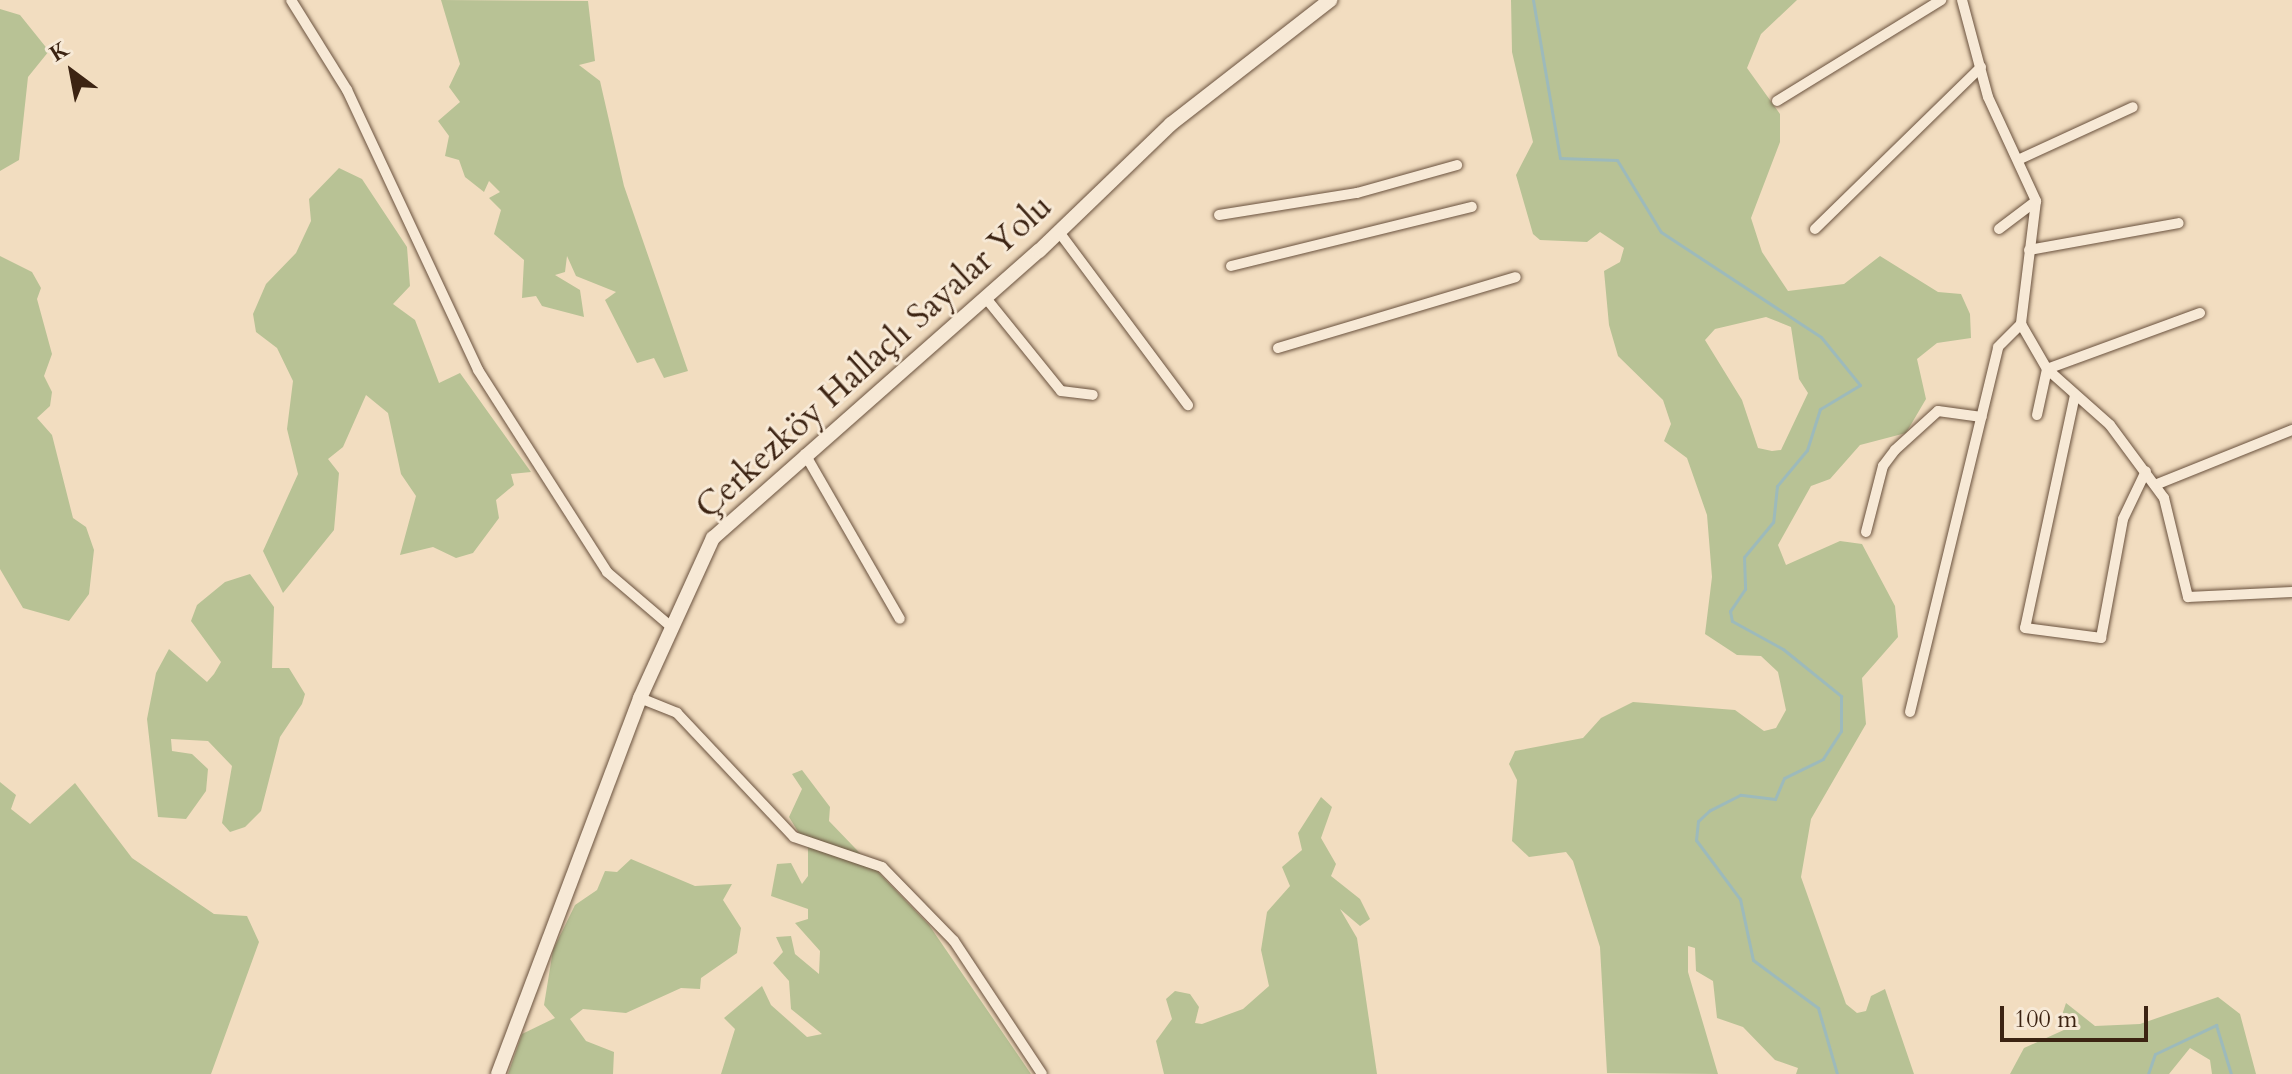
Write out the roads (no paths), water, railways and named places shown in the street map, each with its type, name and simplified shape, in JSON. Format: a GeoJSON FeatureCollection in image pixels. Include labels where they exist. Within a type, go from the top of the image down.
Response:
{"type":"FeatureCollection","features":[{"type":"Feature","properties":{"kind":"main road","name":"Çerkezköy Hallaçlı Sayalar Yolu"},"geometry":{"type":"LineString","coordinates":[[498,1074],[669,625],[713,538],[1059,232],[1171,124],[1330,0]]}},
{"type":"Feature","properties":{"kind":"street"},"geometry":{"type":"LineString","coordinates":[[291,0],[347,90],[478,370],[607,572],[669,625]]}},
{"type":"Feature","properties":{"kind":"street"},"geometry":{"type":"LineString","coordinates":[[1777,101],[1941,0]]}},
{"type":"Feature","properties":{"kind":"street"},"geometry":{"type":"LineString","coordinates":[[1962,0],[1981,67],[2036,201],[2021,324],[2047,369],[2146,471],[2155,485],[2171,516],[2188,597],[2292,592]]}},
{"type":"Feature","properties":{"kind":"street"},"geometry":{"type":"LineString","coordinates":[[1815,229],[1981,67]]}},
{"type":"Feature","properties":{"kind":"street"},"geometry":{"type":"LineString","coordinates":[[2020,159],[2133,107]]}},
{"type":"Feature","properties":{"kind":"street"},"geometry":{"type":"LineString","coordinates":[[1219,215],[1357,193],[1457,165]]}},
{"type":"Feature","properties":{"kind":"street"},"geometry":{"type":"LineString","coordinates":[[1999,229],[2036,201]]}},
{"type":"Feature","properties":{"kind":"street"},"geometry":{"type":"LineString","coordinates":[[1231,266],[1472,207]]}},
{"type":"Feature","properties":{"kind":"street"},"geometry":{"type":"LineString","coordinates":[[2029,250],[2179,223]]}},
{"type":"Feature","properties":{"kind":"street"},"geometry":{"type":"LineString","coordinates":[[1059,232],[1188,405]]}},
{"type":"Feature","properties":{"kind":"street"},"geometry":{"type":"LineString","coordinates":[[1278,348],[1516,277]]}},
{"type":"Feature","properties":{"kind":"street"},"geometry":{"type":"LineString","coordinates":[[985,297],[1061,391],[1093,395]]}},
{"type":"Feature","properties":{"kind":"street"},"geometry":{"type":"LineString","coordinates":[[2047,369],[2200,313]]}},
{"type":"Feature","properties":{"kind":"street"},"geometry":{"type":"LineString","coordinates":[[1910,712],[1998,347],[2021,324]]}},
{"type":"Feature","properties":{"kind":"street"},"geometry":{"type":"LineString","coordinates":[[2037,415],[2047,369]]}},
{"type":"Feature","properties":{"kind":"street"},"geometry":{"type":"LineString","coordinates":[[2075,395],[2025,628],[2101,638],[2123,519],[2146,471]]}},
{"type":"Feature","properties":{"kind":"street"},"geometry":{"type":"LineString","coordinates":[[1866,532],[1883,466],[1895,450],[1938,411],[1982,417]]}},
{"type":"Feature","properties":{"kind":"street"},"geometry":{"type":"LineString","coordinates":[[2155,485],[2292,430]]}},
{"type":"Feature","properties":{"kind":"street"},"geometry":{"type":"LineString","coordinates":[[805,454],[900,619]]}},
{"type":"Feature","properties":{"kind":"street"},"geometry":{"type":"LineString","coordinates":[[640,698],[677,713],[794,837],[882,867],[954,941],[1042,1074]]}},
{"type":"Feature","properties":{"kind":"waterway"},"geometry":{"type":"LineString","coordinates":[[1533,0],[1560,158],[1617,160],[1661,232],[1821,337],[1860,385],[1820,409],[1807,450],[1777,486],[1773,522],[1744,557],[1745,589],[1730,611],[1732,621],[1783,649],[1841,696],[1841,731],[1823,759],[1784,778],[1775,799],[1740,795],[1710,810],[1698,821],[1696,840],[1740,899],[1753,960],[1818,1008],[1837,1074]]}},
{"type":"Feature","properties":{"kind":"waterway"},"geometry":{"type":"LineString","coordinates":[[2148,1074],[2155,1054],[2216,1025],[2231,1074]]}}]}
